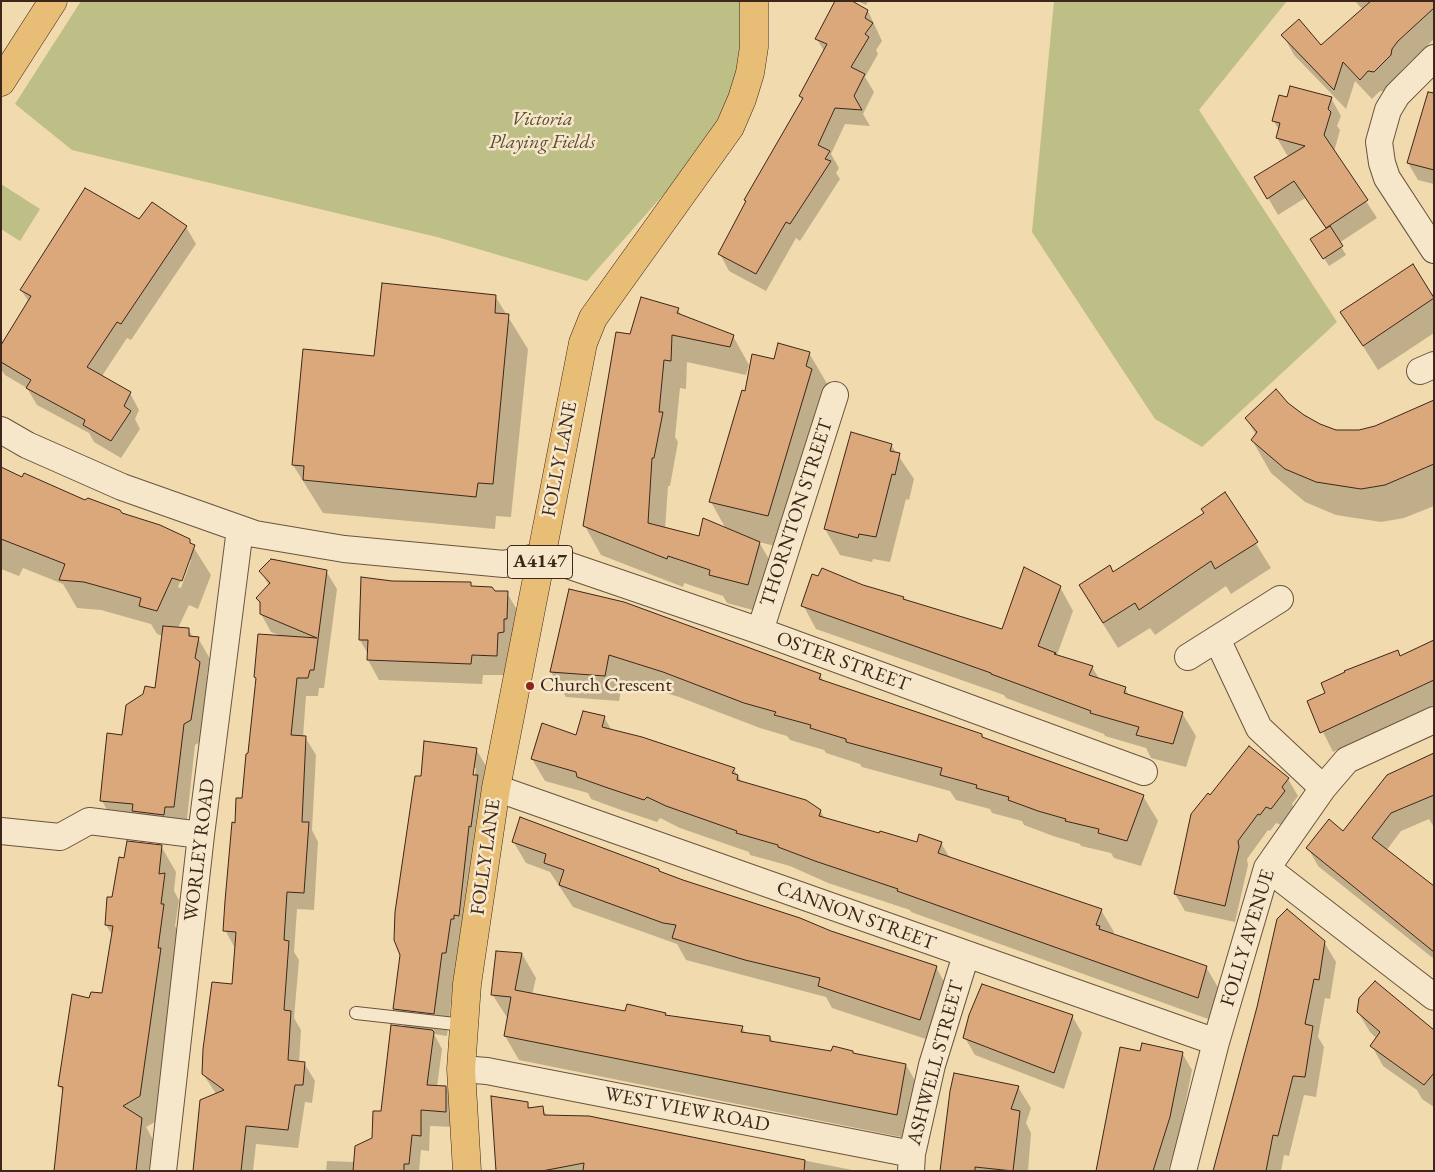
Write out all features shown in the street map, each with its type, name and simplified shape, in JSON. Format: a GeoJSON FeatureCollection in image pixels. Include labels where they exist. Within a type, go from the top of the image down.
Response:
{"type":"FeatureCollection","features":[{"type":"Feature","properties":{"kind":"main road"},"geometry":{"type":"LineString","coordinates":[[1,82],[53,1]]}},
{"type":"Feature","properties":{"kind":"main road","name":"FOLLY LANE"},"geometry":{"type":"LineString","coordinates":[[467,1171],[461,1068],[467,984],[496,788],[587,330],[608,296],[730,127],[742,99],[750,73],[754,46],[754,1]]}},
{"type":"Feature","properties":{"kind":"street"},"geometry":{"type":"LineString","coordinates":[[1434,58],[1397,95],[1388,110],[1379,142],[1382,163],[1387,178],[1434,250]]}},
{"type":"Feature","properties":{"kind":"street","name":"THORNTON STREET"},"geometry":{"type":"LineString","coordinates":[[760,632],[835,394]]}},
{"type":"Feature","properties":{"kind":"street"},"geometry":{"type":"LineString","coordinates":[[1,430],[28,445],[122,487],[255,534],[344,549],[504,564],[541,556]]}},
{"type":"Feature","properties":{"kind":"street","name":"WORLEY ROAD"},"geometry":{"type":"LineString","coordinates":[[163,1171],[201,835],[240,529]]}},
{"type":"Feature","properties":{"kind":"street","name":"OSTER STREET"},"geometry":{"type":"LineString","coordinates":[[541,556],[760,632],[1144,772]]}},
{"type":"Feature","properties":{"kind":"street"},"geometry":{"type":"LineString","coordinates":[[1188,657],[1280,599]]}},
{"type":"Feature","properties":{"kind":"street"},"geometry":{"type":"LineString","coordinates":[[1217,639],[1259,728],[1322,788]]}},
{"type":"Feature","properties":{"kind":"street","name":"FOLLY AVENUE"},"geometry":{"type":"LineString","coordinates":[[1183,1171],[1216,1042],[1267,868],[1322,788],[1347,760],[1434,720]]}},
{"type":"Feature","properties":{"kind":"street","name":"CANNON STREET"},"geometry":{"type":"LineString","coordinates":[[496,788],[1216,1042]]}},
{"type":"Feature","properties":{"kind":"street"},"geometry":{"type":"LineString","coordinates":[[2,831],[60,837],[89,821],[201,835]]}},
{"type":"Feature","properties":{"kind":"street"},"geometry":{"type":"LineString","coordinates":[[1267,868],[1434,997]]}},
{"type":"Feature","properties":{"kind":"street","name":"ASHWELL STREET"},"geometry":{"type":"LineString","coordinates":[[911,1162],[932,1065],[966,955]]}},
{"type":"Feature","properties":{"kind":"street","name":"WEST VIEW ROAD"},"geometry":{"type":"LineString","coordinates":[[461,1068],[486,1071],[911,1162]]}},
{"type":"Feature","properties":{"kind":"lane"},"geometry":{"type":"LineString","coordinates":[[356,1013],[464,1025]]}},
{"type":"Feature","properties":{"kind":"green space","name":"Victoria Playing Fields"},"geometry":{"type":"Polygon","coordinates":[[[81,1],[750,1],[726,124],[587,281],[437,237],[72,150],[15,104],[81,1]]]}},
{"type":"Feature","properties":{"kind":"green space"},"geometry":{"type":"Polygon","coordinates":[[[1054,1],[1287,1],[1199,110],[1337,322],[1202,447],[1155,419],[1032,232],[1054,1]]]}},
{"type":"Feature","properties":{"kind":"green space"},"geometry":{"type":"Polygon","coordinates":[[[1,184],[40,209],[20,241],[1,229],[1,184]]]}},
{"type":"Feature","properties":{"kind":"building"},"geometry":{"type":"Polygon","coordinates":[[[835,1],[852,1],[868,10],[865,18],[873,23],[865,34],[869,37],[851,67],[865,74],[854,96],[862,110],[835,108],[818,145],[830,151],[825,159],[831,161],[790,224],[786,222],[756,274],[718,254],[746,201],[744,200],[803,98],[799,96],[827,44],[815,39],[835,1]]]}},
{"type":"Feature","properties":{"kind":"building"},"geometry":{"type":"Polygon","coordinates":[[[1371,1],[1434,1],[1434,8],[1398,41],[1392,49],[1391,55],[1374,72],[1368,71],[1360,80],[1343,62],[1334,90],[1281,35],[1299,19],[1321,45],[1371,1]]]}},
{"type":"Feature","properties":{"kind":"building"},"geometry":{"type":"Polygon","coordinates":[[[1290,86],[1332,97],[1328,109],[1331,112],[1324,135],[1368,200],[1326,228],[1294,181],[1267,199],[1254,177],[1305,146],[1276,138],[1280,123],[1272,121],[1279,95],[1287,97],[1290,86]]]}},
{"type":"Feature","properties":{"kind":"building"},"geometry":{"type":"Polygon","coordinates":[[[1428,92],[1434,93],[1434,170],[1407,163],[1428,92]]]}},
{"type":"Feature","properties":{"kind":"building"},"geometry":{"type":"Polygon","coordinates":[[[85,188],[139,219],[152,202],[187,226],[121,324],[117,322],[87,367],[131,392],[124,406],[131,411],[111,441],[83,425],[85,420],[26,388],[31,380],[1,362],[1,345],[31,296],[20,290],[85,188]]]}},
{"type":"Feature","properties":{"kind":"building"},"geometry":{"type":"Polygon","coordinates":[[[1330,226],[1343,246],[1323,259],[1310,239],[1330,226]]]}},
{"type":"Feature","properties":{"kind":"building"},"geometry":{"type":"Polygon","coordinates":[[[1413,264],[1434,298],[1363,346],[1340,312],[1413,264]]]}},
{"type":"Feature","properties":{"kind":"building"},"geometry":{"type":"Polygon","coordinates":[[[382,283],[496,295],[495,313],[509,314],[493,484],[478,483],[476,497],[303,480],[304,466],[292,465],[303,349],[374,356],[382,283]]]}},
{"type":"Feature","properties":{"kind":"building"},"geometry":{"type":"Polygon","coordinates":[[[641,297],[679,308],[677,313],[734,335],[730,347],[672,335],[671,361],[664,360],[659,412],[663,412],[654,458],[652,458],[648,523],[699,536],[703,518],[760,542],[748,585],[709,575],[710,570],[668,556],[667,559],[583,526],[616,332],[630,334],[641,297]]]}},
{"type":"Feature","properties":{"kind":"building"},"geometry":{"type":"Polygon","coordinates":[[[778,343],[810,352],[806,366],[812,369],[768,516],[709,502],[742,390],[745,391],[752,354],[774,359],[778,343]]]}},
{"type":"Feature","properties":{"kind":"building"},"geometry":{"type":"Polygon","coordinates":[[[1276,389],[1288,403],[1304,415],[1336,430],[1359,430],[1375,426],[1434,400],[1434,464],[1385,485],[1361,489],[1316,482],[1285,469],[1251,440],[1257,432],[1245,418],[1276,389]]]}},
{"type":"Feature","properties":{"kind":"building"},"geometry":{"type":"Polygon","coordinates":[[[851,432],[892,444],[890,451],[900,453],[895,475],[892,474],[876,537],[859,534],[858,538],[824,529],[851,432]]]}},
{"type":"Feature","properties":{"kind":"building"},"geometry":{"type":"Polygon","coordinates":[[[1,467],[22,477],[24,473],[85,500],[88,498],[120,510],[122,513],[160,525],[190,539],[190,543],[195,545],[182,581],[172,578],[157,611],[139,606],[141,598],[84,582],[59,580],[65,564],[1,539],[1,467]]]}},
{"type":"Feature","properties":{"kind":"building"},"geometry":{"type":"Polygon","coordinates":[[[1225,492],[1258,542],[1215,569],[1211,561],[1139,610],[1135,603],[1103,623],[1079,585],[1110,565],[1113,572],[1204,513],[1201,509],[1225,492]]]}},
{"type":"Feature","properties":{"kind":"building"},"geometry":{"type":"Polygon","coordinates":[[[271,559],[327,570],[314,670],[310,670],[308,678],[297,678],[291,735],[306,736],[302,822],[309,822],[304,893],[287,892],[284,940],[289,941],[284,1010],[291,1011],[288,1060],[305,1062],[303,1085],[295,1085],[288,1130],[246,1126],[241,1171],[193,1171],[200,1100],[224,1090],[202,1074],[203,1049],[212,982],[232,984],[236,932],[223,931],[225,901],[232,822],[235,823],[236,798],[242,798],[246,754],[248,753],[256,678],[254,677],[258,634],[317,638],[260,614],[260,602],[256,598],[270,583],[259,571],[271,559]]]}},
{"type":"Feature","properties":{"kind":"building"},"geometry":{"type":"Polygon","coordinates":[[[1024,567],[1061,586],[1038,646],[1056,653],[1054,654],[1093,666],[1089,675],[1126,687],[1124,693],[1183,712],[1173,744],[1136,735],[1139,727],[1090,713],[1091,711],[991,673],[801,606],[812,574],[818,576],[822,568],[863,585],[904,597],[903,599],[1002,629],[1024,567]]]}},
{"type":"Feature","properties":{"kind":"building"},"geometry":{"type":"Polygon","coordinates":[[[361,577],[392,581],[471,582],[471,586],[492,587],[495,591],[508,591],[507,619],[504,619],[504,632],[498,633],[497,656],[472,655],[471,664],[367,660],[368,640],[359,640],[361,577]]]}},
{"type":"Feature","properties":{"kind":"building"},"geometry":{"type":"Polygon","coordinates":[[[569,589],[624,602],[821,674],[819,679],[982,734],[982,737],[1144,795],[1127,841],[1098,833],[1099,829],[1065,821],[1066,819],[1008,800],[1009,797],[976,788],[977,785],[940,775],[942,768],[846,742],[846,739],[810,728],[811,725],[774,715],[776,712],[744,703],[663,672],[609,655],[605,676],[550,672],[569,589]]]}},
{"type":"Feature","properties":{"kind":"building"},"geometry":{"type":"Polygon","coordinates":[[[163,626],[189,628],[189,636],[199,637],[195,658],[200,662],[191,720],[184,724],[174,807],[165,807],[164,815],[132,811],[133,804],[100,801],[107,733],[122,735],[126,705],[143,694],[145,686],[155,688],[163,626]]]}},
{"type":"Feature","properties":{"kind":"building"},"geometry":{"type":"Polygon","coordinates":[[[1434,640],[1434,680],[1320,733],[1307,701],[1325,693],[1321,683],[1344,671],[1398,650],[1400,656],[1434,640]]]}},
{"type":"Feature","properties":{"kind":"building"},"geometry":{"type":"Polygon","coordinates":[[[583,711],[605,716],[602,727],[642,737],[735,768],[732,773],[738,775],[737,780],[806,800],[821,810],[819,816],[917,842],[919,834],[942,842],[938,853],[1102,909],[1096,925],[1100,926],[1099,929],[1207,966],[1198,998],[897,891],[898,889],[815,861],[778,847],[778,845],[736,833],[737,831],[666,806],[647,797],[644,800],[577,777],[576,772],[531,759],[542,723],[576,735],[583,711]]]}},
{"type":"Feature","properties":{"kind":"building"},"geometry":{"type":"Polygon","coordinates":[[[424,741],[477,748],[473,775],[478,775],[471,827],[469,826],[459,916],[454,915],[454,919],[451,919],[446,953],[442,953],[434,1014],[393,1009],[400,955],[394,940],[395,912],[415,776],[421,776],[424,741]]]}},
{"type":"Feature","properties":{"kind":"building"},"geometry":{"type":"Polygon","coordinates":[[[1249,746],[1289,778],[1282,787],[1285,791],[1271,809],[1266,807],[1260,815],[1258,814],[1238,841],[1239,847],[1225,906],[1174,894],[1191,814],[1208,793],[1210,795],[1249,746]]]}},
{"type":"Feature","properties":{"kind":"building"},"geometry":{"type":"Polygon","coordinates":[[[1434,753],[1434,795],[1391,813],[1372,838],[1434,886],[1434,952],[1306,848],[1329,819],[1343,831],[1387,775],[1434,753]]]}},
{"type":"Feature","properties":{"kind":"building"},"geometry":{"type":"Polygon","coordinates":[[[520,817],[659,869],[659,871],[683,880],[800,918],[831,931],[937,966],[920,1020],[818,986],[820,978],[745,960],[672,938],[676,925],[663,923],[559,885],[564,870],[544,863],[546,854],[512,842],[520,817]]]}},
{"type":"Feature","properties":{"kind":"building"},"geometry":{"type":"Polygon","coordinates":[[[127,841],[162,845],[159,874],[165,873],[161,904],[164,904],[158,948],[161,948],[140,1096],[123,1106],[142,1118],[136,1171],[54,1171],[63,1087],[58,1086],[72,994],[89,998],[91,992],[102,993],[113,926],[105,925],[107,897],[112,897],[119,857],[124,858],[127,841]]]}},
{"type":"Feature","properties":{"kind":"building"},"geometry":{"type":"Polygon","coordinates":[[[1287,909],[1325,941],[1319,980],[1314,979],[1305,1024],[1313,1026],[1305,1077],[1293,1076],[1278,1136],[1273,1135],[1266,1171],[1213,1171],[1257,1007],[1277,919],[1287,909]]]}},
{"type":"Feature","properties":{"kind":"building"},"geometry":{"type":"Polygon","coordinates":[[[496,951],[522,953],[515,990],[625,1011],[627,1004],[666,1013],[665,1015],[743,1026],[741,1032],[770,1036],[770,1041],[831,1051],[833,1046],[853,1051],[853,1053],[906,1064],[897,1115],[504,1036],[511,997],[491,995],[496,951]]]}},
{"type":"Feature","properties":{"kind":"building"},"geometry":{"type":"Polygon","coordinates":[[[1375,981],[1434,1030],[1434,1073],[1424,1085],[1370,1046],[1380,1032],[1357,1012],[1359,998],[1375,981]]]}},
{"type":"Feature","properties":{"kind":"building"},"geometry":{"type":"Polygon","coordinates":[[[982,984],[1073,1015],[1054,1073],[963,1038],[969,1015],[982,984]]]}},
{"type":"Feature","properties":{"kind":"building"},"geometry":{"type":"Polygon","coordinates":[[[391,1025],[432,1030],[434,1032],[427,1085],[446,1086],[446,1112],[421,1110],[421,1136],[412,1135],[409,1164],[404,1164],[404,1171],[353,1171],[355,1146],[372,1138],[373,1111],[381,1111],[391,1025]]]}},
{"type":"Feature","properties":{"kind":"building"},"geometry":{"type":"Polygon","coordinates":[[[1142,1043],[1183,1052],[1170,1117],[1153,1171],[1096,1171],[1120,1047],[1140,1051],[1142,1043]]]}},
{"type":"Feature","properties":{"kind":"building"},"geometry":{"type":"Polygon","coordinates":[[[954,1073],[1019,1086],[1011,1109],[1020,1111],[1013,1171],[975,1167],[975,1171],[940,1171],[954,1073]]]}},
{"type":"Feature","properties":{"kind":"building"},"geometry":{"type":"Polygon","coordinates":[[[491,1096],[528,1102],[528,1108],[543,1106],[544,1115],[589,1116],[805,1160],[804,1171],[583,1171],[584,1163],[542,1171],[496,1171],[491,1096]]]}},
{"type":"Feature","properties":{"kind":"place","name":"Church Crescent"},"geometry":{"type":"Point","coordinates":[530,686]}}]}
